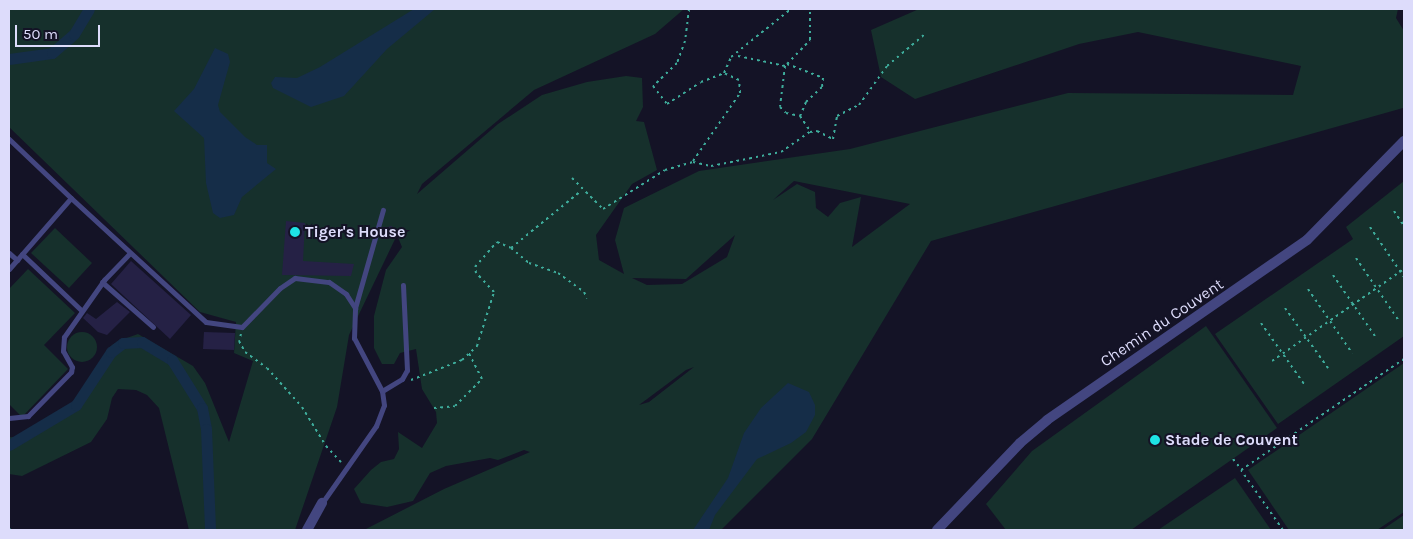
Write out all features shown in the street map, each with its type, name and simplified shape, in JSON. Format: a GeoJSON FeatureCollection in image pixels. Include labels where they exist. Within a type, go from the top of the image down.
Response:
{"type":"FeatureCollection","features":[{"type":"Feature","properties":{"kind":"street","name":"Chemin du Couvent"},"geometry":{"type":"LineString","coordinates":[[937,530],[1020,443],[1048,420],[1307,240],[1404,141]]}},
{"type":"Feature","properties":{"kind":"street"},"geometry":{"type":"LineString","coordinates":[[307,530],[322,503]]}},
{"type":"Feature","properties":{"kind":"lane"},"geometry":{"type":"LineString","coordinates":[[9,138],[129,254],[199,318],[242,327],[280,288],[295,278],[329,282],[346,294],[356,308]]}},
{"type":"Feature","properties":{"kind":"lane"},"geometry":{"type":"LineString","coordinates":[[9,269],[71,198]]}},
{"type":"Feature","properties":{"kind":"lane"},"geometry":{"type":"LineString","coordinates":[[322,503],[376,426],[384,406],[382,391],[354,338],[356,308],[383,210]]}},
{"type":"Feature","properties":{"kind":"lane"},"geometry":{"type":"LineString","coordinates":[[9,253],[17,260]]}},
{"type":"Feature","properties":{"kind":"lane"},"geometry":{"type":"LineString","coordinates":[[22,254],[81,310]]}},
{"type":"Feature","properties":{"kind":"lane"},"geometry":{"type":"LineString","coordinates":[[9,418],[28,416],[71,372],[62,344],[81,310],[102,282],[129,254]]}},
{"type":"Feature","properties":{"kind":"lane"},"geometry":{"type":"LineString","coordinates":[[102,282],[152,327]]}},
{"type":"Feature","properties":{"kind":"lane"},"geometry":{"type":"LineString","coordinates":[[382,391],[402,379],[407,370],[408,343],[403,285]]}},
{"type":"Feature","properties":{"kind":"path"},"geometry":{"type":"LineString","coordinates":[[689,9],[685,41],[677,63],[654,86],[667,104],[700,82],[724,73],[732,57],[736,56],[791,9]]}},
{"type":"Feature","properties":{"kind":"path"},"geometry":{"type":"LineString","coordinates":[[810,9],[810,40],[786,65],[780,107],[786,114],[800,116],[810,132]]}},
{"type":"Feature","properties":{"kind":"path"},"geometry":{"type":"LineString","coordinates":[[572,178],[582,190],[603,208],[666,170],[693,162],[711,166],[781,152],[810,132],[817,131],[832,139],[837,116],[859,105],[887,66],[925,34]]}},
{"type":"Feature","properties":{"kind":"path"},"geometry":{"type":"LineString","coordinates":[[736,56],[786,65],[823,78],[822,87],[806,102],[800,116]]}},
{"type":"Feature","properties":{"kind":"path"},"geometry":{"type":"LineString","coordinates":[[693,162],[740,93],[739,80],[724,73]]}},
{"type":"Feature","properties":{"kind":"path"},"geometry":{"type":"LineString","coordinates":[[511,248],[582,190]]}},
{"type":"Feature","properties":{"kind":"path"},"geometry":{"type":"LineString","coordinates":[[1394,211],[1404,226]]}},
{"type":"Feature","properties":{"kind":"path"},"geometry":{"type":"LineString","coordinates":[[1370,227],[1404,277]]}},
{"type":"Feature","properties":{"kind":"path"},"geometry":{"type":"LineString","coordinates":[[402,379],[416,380],[462,360],[476,346],[494,292],[476,273],[475,267],[497,242],[511,248],[530,263],[558,273],[584,292],[587,298]]}},
{"type":"Feature","properties":{"kind":"path"},"geometry":{"type":"LineString","coordinates":[[1356,258],[1399,321]]}},
{"type":"Feature","properties":{"kind":"path"},"geometry":{"type":"LineString","coordinates":[[1272,361],[1404,269]]}},
{"type":"Feature","properties":{"kind":"path"},"geometry":{"type":"LineString","coordinates":[[1333,275],[1375,336]]}},
{"type":"Feature","properties":{"kind":"path"},"geometry":{"type":"LineString","coordinates":[[1308,289],[1352,353]]}},
{"type":"Feature","properties":{"kind":"path"},"geometry":{"type":"LineString","coordinates":[[1285,308],[1328,368]]}},
{"type":"Feature","properties":{"kind":"path"},"geometry":{"type":"LineString","coordinates":[[1261,322],[1304,384]]}},
{"type":"Feature","properties":{"kind":"path"},"geometry":{"type":"LineString","coordinates":[[242,327],[239,341],[245,352],[268,368],[310,418],[329,450],[347,467]]}},
{"type":"Feature","properties":{"kind":"path"},"geometry":{"type":"LineString","coordinates":[[434,408],[455,406],[482,379],[470,353]]}},
{"type":"Feature","properties":{"kind":"path"},"geometry":{"type":"LineString","coordinates":[[1241,470],[1404,359]]}},
{"type":"Feature","properties":{"kind":"path"},"geometry":{"type":"LineString","coordinates":[[1234,459],[1283,530]]}},
{"type":"Feature","properties":{"kind":"green space"},"geometry":{"type":"Polygon","coordinates":[[[9,9],[684,9],[655,34],[534,90],[422,184],[417,194],[498,124],[542,95],[587,82],[626,76],[642,78],[643,107],[636,121],[644,122],[657,170],[632,184],[596,235],[599,260],[624,274],[615,240],[624,208],[699,171],[850,149],[1068,93],[1293,95],[1301,66],[1138,32],[1079,44],[915,99],[881,77],[871,30],[919,9],[1398,9],[1396,18],[1404,31],[1403,108],[931,241],[812,439],[721,530],[364,530],[444,489],[530,452],[524,450],[498,460],[490,458],[446,466],[430,473],[413,501],[387,507],[361,503],[354,489],[381,462],[394,459],[399,449],[398,432],[422,448],[437,423],[436,412],[422,389],[416,349],[400,353],[394,364],[382,364],[374,348],[374,316],[386,270],[402,247],[397,235],[349,335],[337,407],[295,530],[189,530],[159,408],[147,395],[136,390],[118,389],[112,398],[107,419],[91,442],[22,476],[9,474],[9,437],[32,438],[78,407],[112,345],[121,340],[138,334],[193,366],[205,383],[229,442],[253,361],[234,353],[236,322],[200,312],[9,127],[9,9]],[[794,181],[773,200],[797,184],[815,192],[816,208],[828,217],[840,203],[861,197],[852,247],[910,204],[794,181]],[[735,235],[686,279],[632,278],[647,285],[682,284],[727,257],[735,235]],[[694,367],[686,370],[639,405],[649,402],[694,367]]]}},
{"type":"Feature","properties":{"kind":"green space"},"geometry":{"type":"Polygon","coordinates":[[[1404,181],[1404,336],[1278,424],[1215,334],[1353,239],[1346,227],[1404,181]]]}},
{"type":"Feature","properties":{"kind":"green space"},"geometry":{"type":"Polygon","coordinates":[[[55,228],[92,263],[69,288],[31,253],[55,228]]]}},
{"type":"Feature","properties":{"kind":"green space"},"geometry":{"type":"Polygon","coordinates":[[[28,269],[75,313],[44,345],[68,369],[22,417],[9,404],[9,289],[28,269]]]}},
{"type":"Feature","properties":{"kind":"green space","name":"Stade de Couvent"},"geometry":{"type":"Polygon","coordinates":[[[1206,326],[1277,428],[1131,530],[1006,530],[986,504],[1032,451],[1206,326]]]}},
{"type":"Feature","properties":{"kind":"green space"},"geometry":{"type":"Polygon","coordinates":[[[82,332],[93,336],[97,347],[93,358],[82,362],[71,358],[67,347],[71,336],[82,332]]]}},
{"type":"Feature","properties":{"kind":"green space","name":"Stade de Couvent"},"geometry":{"type":"Polygon","coordinates":[[[1404,363],[1404,512],[1377,530],[1289,530],[1248,470],[1404,363]]]}},
{"type":"Feature","properties":{"kind":"green space","name":"Stade de Couvent"},"geometry":{"type":"Polygon","coordinates":[[[1235,478],[1271,530],[1158,530],[1235,478]]]}},
{"type":"Feature","properties":{"kind":"green space"},"geometry":{"type":"Polygon","coordinates":[[[1404,515],[1404,530],[1382,530],[1404,515]]]}},
{"type":"Feature","properties":{"kind":"water"},"geometry":{"type":"Polygon","coordinates":[[[414,9],[435,9],[387,49],[344,96],[311,107],[273,88],[271,83],[275,77],[297,78],[320,67],[414,9]]]}},
{"type":"Feature","properties":{"kind":"water"},"geometry":{"type":"Polygon","coordinates":[[[215,48],[228,54],[230,62],[218,105],[220,112],[245,137],[257,145],[267,145],[267,163],[276,169],[242,197],[234,215],[220,218],[213,213],[206,183],[204,138],[174,111],[194,89],[215,48]]]}},
{"type":"Feature","properties":{"kind":"water"},"geometry":{"type":"Polygon","coordinates":[[[788,383],[809,392],[815,405],[815,415],[806,432],[791,443],[757,459],[715,515],[709,530],[693,530],[728,478],[744,433],[761,408],[788,383]]]}},
{"type":"Feature","properties":{"kind":"building"},"geometry":{"type":"Polygon","coordinates":[[[286,221],[305,223],[303,261],[354,264],[351,276],[282,275],[286,221]]]}},
{"type":"Feature","properties":{"kind":"building"},"geometry":{"type":"Polygon","coordinates":[[[392,226],[393,237],[382,239],[382,228],[392,226]]]}},
{"type":"Feature","properties":{"kind":"building"},"geometry":{"type":"Polygon","coordinates":[[[131,261],[191,315],[170,339],[111,284],[131,261]]]}},
{"type":"Feature","properties":{"kind":"building"},"geometry":{"type":"Polygon","coordinates":[[[117,302],[130,312],[107,335],[98,332],[83,318],[87,313],[96,319],[117,302]]]}},
{"type":"Feature","properties":{"kind":"building"},"geometry":{"type":"Polygon","coordinates":[[[204,332],[235,333],[234,350],[203,349],[204,332]]]}},
{"type":"Feature","properties":{"kind":"waterway"},"geometry":{"type":"LineString","coordinates":[[9,59],[52,53],[74,34],[89,9]]}},
{"type":"Feature","properties":{"kind":"waterway"},"geometry":{"type":"LineString","coordinates":[[9,445],[76,405],[111,352],[123,343],[142,342],[172,360],[202,408],[206,429],[210,530]]}},
{"type":"Feature","properties":{"kind":"place","name":"Tiger's House"},"geometry":{"type":"Point","coordinates":[295,232]}},
{"type":"Feature","properties":{"kind":"place","name":"Stade de Couvent"},"geometry":{"type":"Point","coordinates":[1155,440]}}]}
